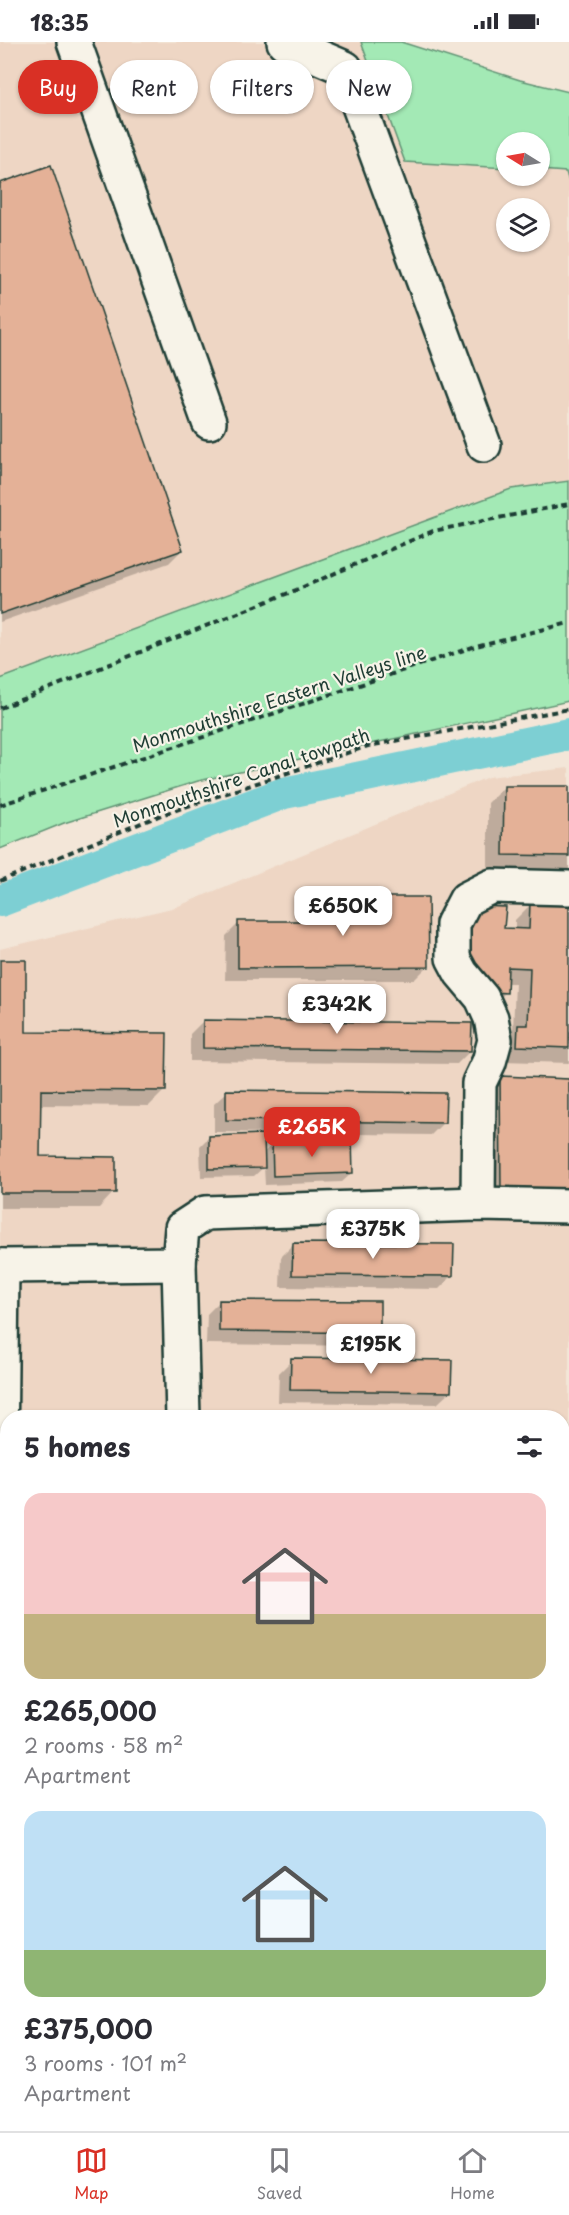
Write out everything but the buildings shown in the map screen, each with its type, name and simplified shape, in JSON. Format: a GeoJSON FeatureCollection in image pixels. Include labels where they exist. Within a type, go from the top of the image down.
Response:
{"type":"FeatureCollection","features":[{"type":"Feature","properties":{"kind":"street"},"geometry":{"type":"LineString","coordinates":[[74,42],[209,422]]}},
{"type":"Feature","properties":{"kind":"street"},"geometry":{"type":"LineString","coordinates":[[284,42],[345,68],[484,445]]}},
{"type":"Feature","properties":{"kind":"street"},"geometry":{"type":"LineString","coordinates":[[478,1204],[479,1083],[489,1062],[495,1040],[491,1018],[482,999],[461,973],[453,958],[453,924],[466,899],[492,886],[569,888]]}},
{"type":"Feature","properties":{"kind":"street"},"geometry":{"type":"LineString","coordinates":[[183,1410],[179,1264],[182,1228],[205,1213],[478,1204],[569,1206]]}},
{"type":"Feature","properties":{"kind":"street"},"geometry":{"type":"LineString","coordinates":[[0,1410],[1,1266],[179,1264]]}},
{"type":"Feature","properties":{"kind":"path"},"geometry":{"type":"LineString","coordinates":[[0,708],[296,590],[433,531],[569,504]]}},
{"type":"Feature","properties":{"kind":"path","name":"Monmouthshire Eastern Valleys line"},"geometry":{"type":"LineString","coordinates":[[0,805],[476,646],[569,623]]}},
{"type":"Feature","properties":{"kind":"path","name":"Monmouthshire Canal towpath"},"geometry":{"type":"LineString","coordinates":[[0,881],[161,815],[368,746],[569,709]]}},
{"type":"Feature","properties":{"kind":"shaded area"},"geometry":{"type":"Polygon","coordinates":[[[0,42],[361,42],[368,60],[326,60],[326,114],[387,114],[405,162],[496,167],[496,186],[550,186],[550,171],[566,172],[569,182],[569,481],[511,489],[0,679],[0,42]]]}},
{"type":"Feature","properties":{"kind":"shaded area"},"geometry":{"type":"Polygon","coordinates":[[[569,768],[569,1410],[0,1410],[0,949],[176,907],[488,777],[569,768]]]}},
{"type":"Feature","properties":{"kind":"green space"},"geometry":{"type":"Polygon","coordinates":[[[361,42],[401,42],[520,80],[569,92],[569,182],[566,172],[550,171],[550,132],[496,132],[496,167],[405,162],[387,114],[412,114],[412,60],[368,60],[361,42]]]}},
{"type":"Feature","properties":{"kind":"green space"},"geometry":{"type":"Polygon","coordinates":[[[569,481],[569,701],[198,781],[64,823],[0,849],[0,679],[511,489],[569,481]]]}},
{"type":"Feature","properties":{"kind":"waterway"},"geometry":{"type":"LineString","coordinates":[[0,901],[284,793],[569,734]]}}]}
